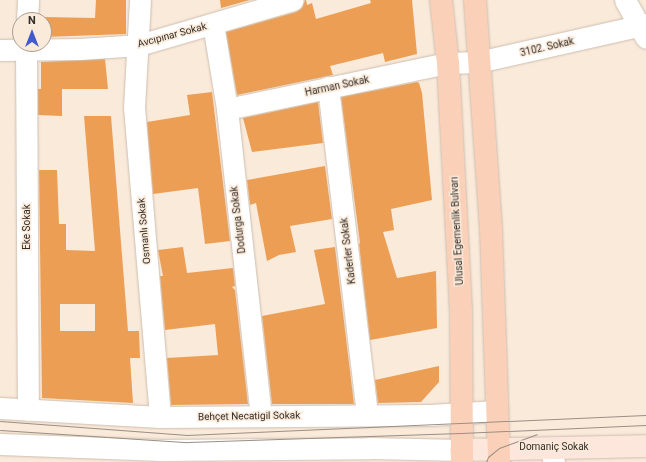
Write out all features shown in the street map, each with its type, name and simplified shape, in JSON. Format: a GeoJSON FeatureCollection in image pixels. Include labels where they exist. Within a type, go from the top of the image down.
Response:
{"type":"FeatureCollection","features":[{"type":"Feature","properties":{"kind":"main road","name":"Ulusal Egemenlik Bulvarı"},"geometry":{"type":"LineString","coordinates":[[441,0],[448,63],[461,310],[462,456]]}},
{"type":"Feature","properties":{"kind":"main road"},"geometry":{"type":"LineString","coordinates":[[475,0],[478,62],[491,229],[499,455]]}},
{"type":"Feature","properties":{"kind":"street"},"geometry":{"type":"LineString","coordinates":[[27,12],[28,0]]}},
{"type":"Feature","properties":{"kind":"street","name":"Osmanlı Sokak"},"geometry":{"type":"LineString","coordinates":[[140,0],[139,45],[134,107],[160,417]]}},
{"type":"Feature","properties":{"kind":"street"},"geometry":{"type":"LineString","coordinates":[[625,0],[644,30]]}},
{"type":"Feature","properties":{"kind":"street","name":"Avcıpınar Sokak"},"geometry":{"type":"LineString","coordinates":[[52,48],[80,49],[139,45],[286,1]]}},
{"type":"Feature","properties":{"kind":"street","name":"Dodurga Sokak"},"geometry":{"type":"LineString","coordinates":[[213,24],[227,110],[261,416]]}},
{"type":"Feature","properties":{"kind":"street","name":"3102. Sokak"},"geometry":{"type":"LineString","coordinates":[[448,63],[478,62],[644,30]]}},
{"type":"Feature","properties":{"kind":"street","name":"Avcıpınar Sokak"},"geometry":{"type":"LineString","coordinates":[[0,50],[12,49]]}},
{"type":"Feature","properties":{"kind":"street","name":"Eke Sokak"},"geometry":{"type":"LineString","coordinates":[[26,52],[28,410]]}},
{"type":"Feature","properties":{"kind":"street","name":"Harman Sokak"},"geometry":{"type":"LineString","coordinates":[[227,110],[328,87],[448,63]]}},
{"type":"Feature","properties":{"kind":"street","name":"Kaderler Sokak"},"geometry":{"type":"LineString","coordinates":[[328,87],[367,416]]}},
{"type":"Feature","properties":{"kind":"street","name":"Behçet Necatigil Sokak"},"geometry":{"type":"LineString","coordinates":[[0,408],[160,417],[367,416],[462,414],[497,411]]}},
{"type":"Feature","properties":{"kind":"street"},"geometry":{"type":"LineString","coordinates":[[0,444],[28,454],[161,456],[462,456]]}},
{"type":"Feature","properties":{"kind":"street","name":"Domaniç Sokak"},"geometry":{"type":"LineString","coordinates":[[462,456],[552,455],[646,446]]}},
{"type":"Feature","properties":{"kind":"building"},"geometry":{"type":"Polygon","coordinates":[[[96,0],[126,0],[126,34],[52,37],[52,17],[95,18],[96,0]]]}},
{"type":"Feature","properties":{"kind":"building"},"geometry":{"type":"Polygon","coordinates":[[[220,0],[250,0],[221,8],[220,0]]]}},
{"type":"Feature","properties":{"kind":"building"},"geometry":{"type":"Polygon","coordinates":[[[305,0],[307,5],[312,3],[316,19],[371,3],[370,0],[412,0],[417,54],[385,62],[383,53],[330,66],[333,75],[237,95],[226,32],[296,12],[302,8],[305,0]]]}},
{"type":"Feature","properties":{"kind":"building"},"geometry":{"type":"Polygon","coordinates":[[[105,59],[108,89],[62,89],[62,116],[38,115],[38,89],[41,89],[41,62],[105,59]]]}},
{"type":"Feature","properties":{"kind":"building"},"geometry":{"type":"Polygon","coordinates":[[[417,82],[419,83],[422,93],[432,200],[391,209],[394,230],[383,232],[397,278],[436,271],[437,328],[370,340],[360,243],[341,97],[417,82]]]}},
{"type":"Feature","properties":{"kind":"building"},"geometry":{"type":"Polygon","coordinates":[[[212,92],[230,241],[205,244],[198,188],[153,194],[147,122],[190,115],[187,95],[212,92]]]}},
{"type":"Feature","properties":{"kind":"building"},"geometry":{"type":"Polygon","coordinates":[[[318,102],[323,143],[252,152],[243,118],[318,102]]]}},
{"type":"Feature","properties":{"kind":"building"},"geometry":{"type":"Polygon","coordinates":[[[84,116],[111,116],[128,331],[139,331],[140,358],[130,358],[133,403],[42,398],[39,170],[57,170],[59,224],[66,224],[66,250],[95,251],[84,116]],[[60,304],[60,331],[95,331],[95,304],[60,304]]]}},
{"type":"Feature","properties":{"kind":"building"},"geometry":{"type":"Polygon","coordinates":[[[325,166],[332,219],[290,226],[296,252],[279,255],[267,261],[256,203],[250,205],[247,180],[325,166]]]}},
{"type":"Feature","properties":{"kind":"building"},"geometry":{"type":"Polygon","coordinates":[[[183,247],[187,273],[233,268],[235,286],[232,287],[235,290],[248,404],[171,405],[167,358],[218,355],[215,324],[165,330],[160,276],[163,276],[158,250],[183,247]]]}},
{"type":"Feature","properties":{"kind":"building"},"geometry":{"type":"Polygon","coordinates":[[[335,247],[354,404],[272,404],[262,316],[325,304],[314,250],[335,247]]]}},
{"type":"Feature","properties":{"kind":"building"},"geometry":{"type":"Polygon","coordinates":[[[439,366],[439,382],[421,402],[378,403],[375,380],[439,366]]]}},
{"type":"Feature","properties":{"kind":"tram line"},"geometry":{"type":"LineString","coordinates":[[0,421],[187,435],[646,415]]}},
{"type":"Feature","properties":{"kind":"tram line"},"geometry":{"type":"LineString","coordinates":[[0,430],[188,442],[646,425]]}},
{"type":"Feature","properties":{"kind":"tram line"},"geometry":{"type":"LineString","coordinates":[[486,462],[488,457],[499,448],[537,434]]}}]}
